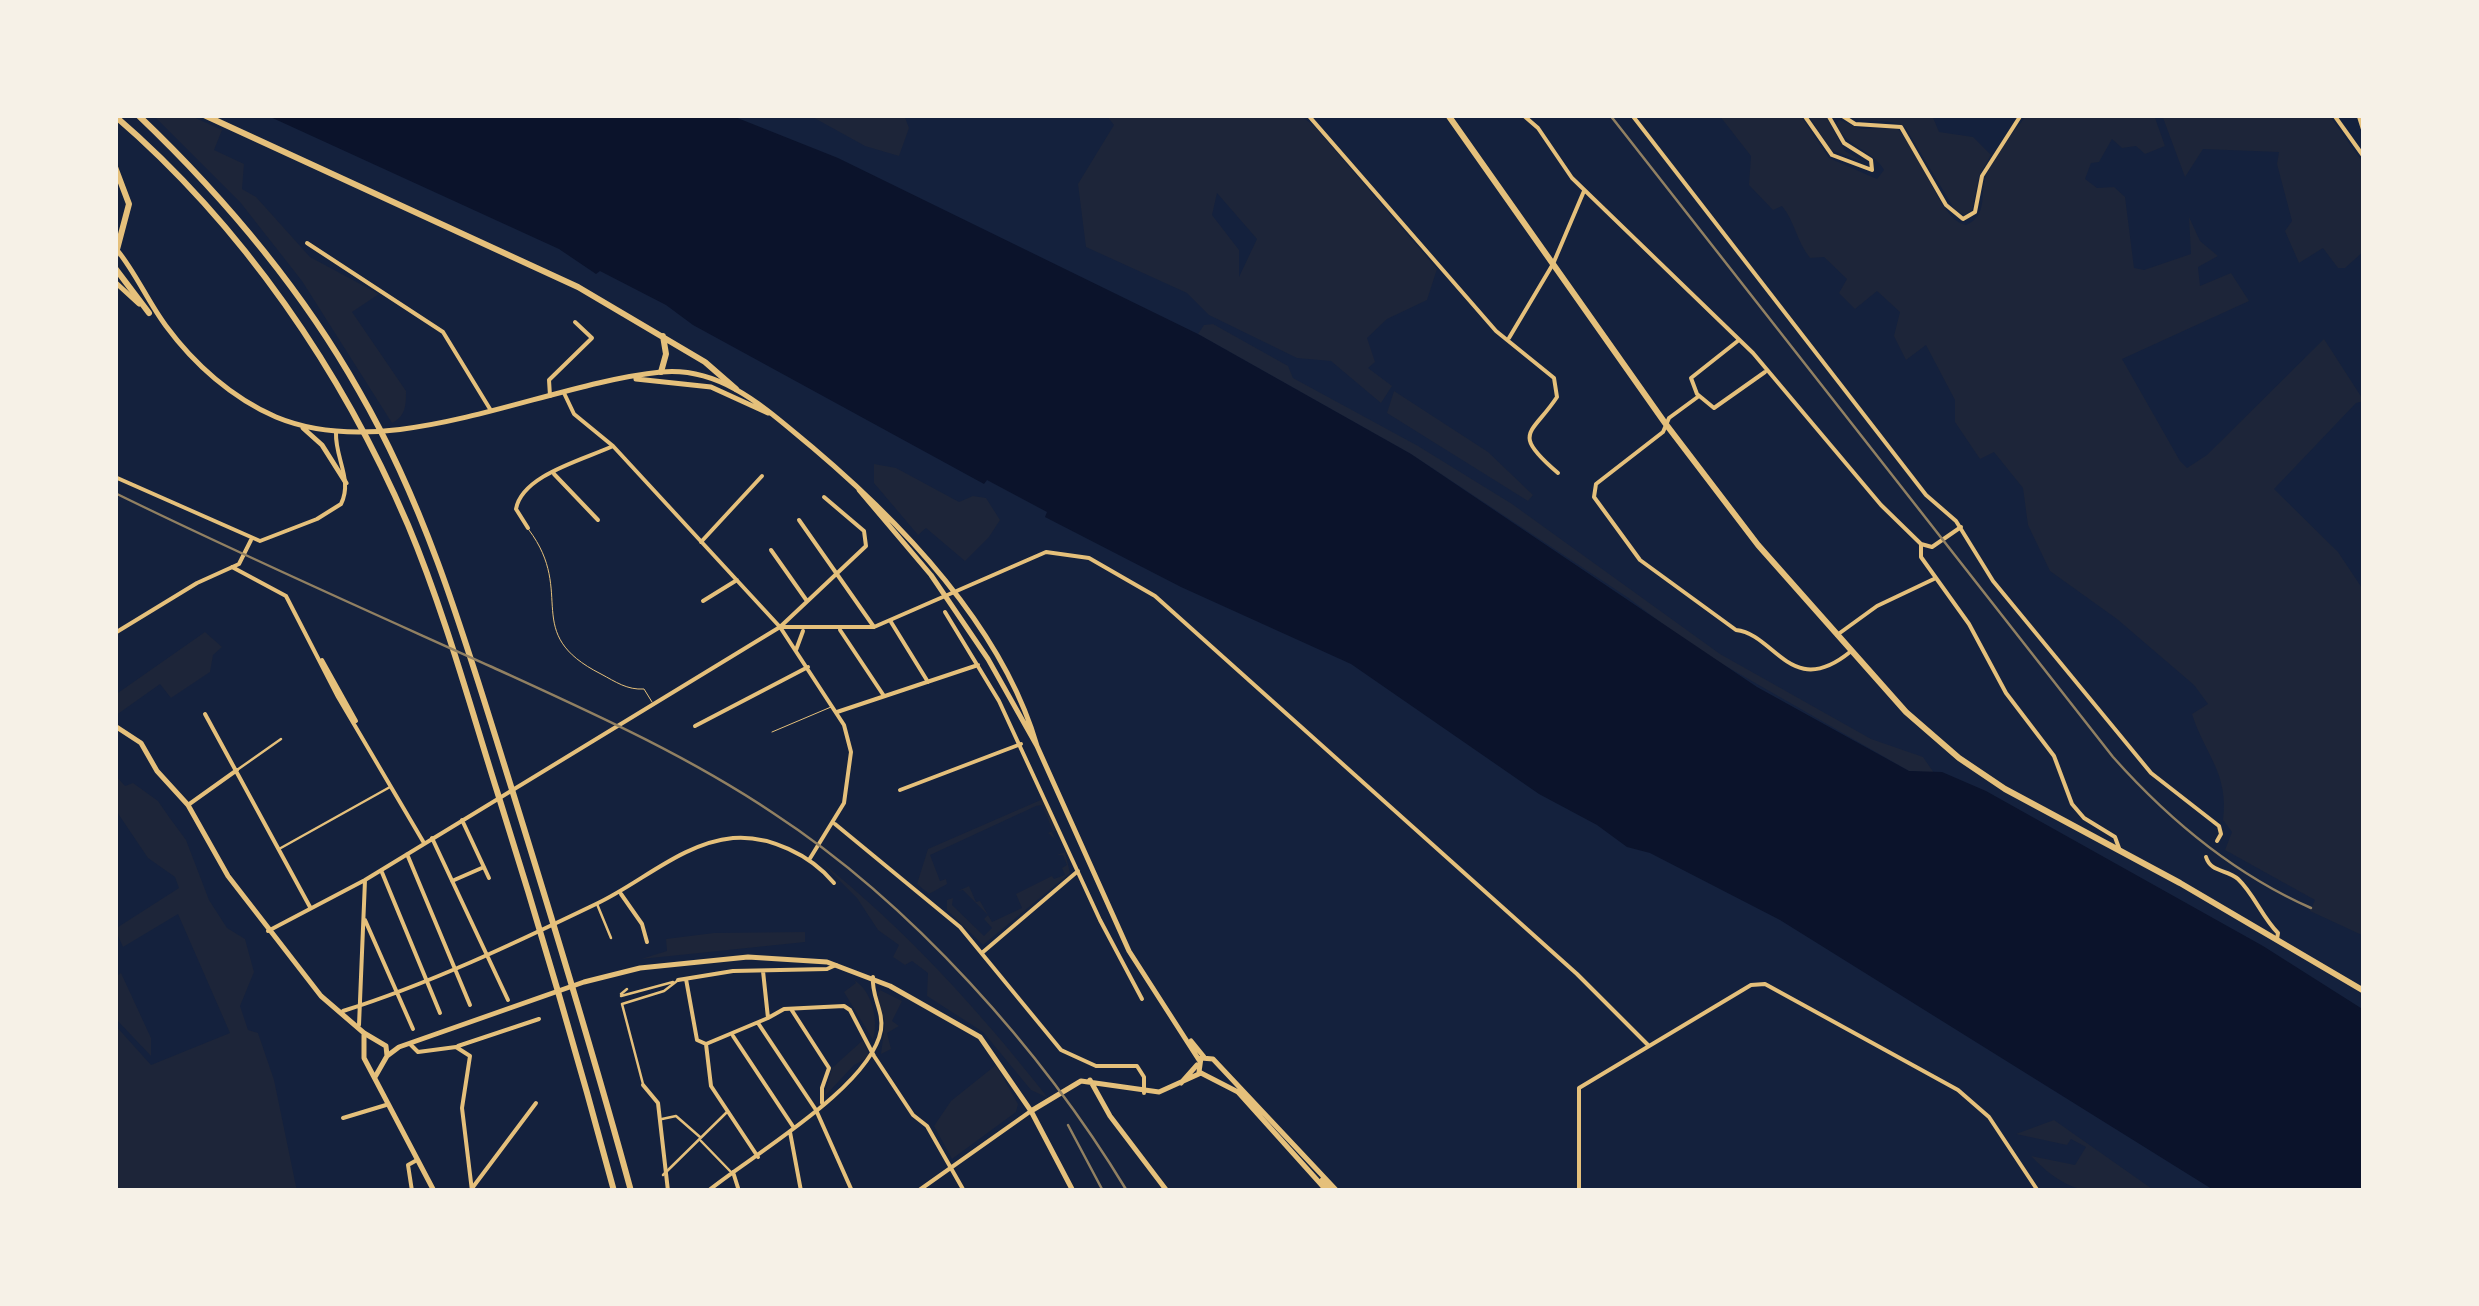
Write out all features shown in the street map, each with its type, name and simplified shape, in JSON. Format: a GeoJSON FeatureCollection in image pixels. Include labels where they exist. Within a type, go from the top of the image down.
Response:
{"type":"FeatureCollection","features":[{"type":"Feature","properties":{"kind":"main road"},"geometry":{"type":"LineString","coordinates":[[138,115],[208,185],[264,251],[329,342],[386,441],[422,520],[454,610],[577,1003],[631,1191]]}},
{"type":"Feature","properties":{"kind":"main road"},"geometry":{"type":"LineString","coordinates":[[204,115],[535,266],[663,336],[724,376],[853,482],[950,595],[1037,746],[1129,951],[1200,1060],[1202,1074]]}},
{"type":"Feature","properties":{"kind":"main road"},"geometry":{"type":"LineString","coordinates":[[1448,115],[1665,423],[1758,544],[1906,712],[1959,758],[2028,804],[2120,851],[2364,991]]}},
{"type":"Feature","properties":{"kind":"main road"},"geometry":{"type":"LineString","coordinates":[[2359,115],[2364,132]]}},
{"type":"Feature","properties":{"kind":"main road"},"geometry":{"type":"LineString","coordinates":[[115,116],[196,196],[261,273],[308,339],[359,423],[408,526],[445,628],[562,1001],[614,1191]]}},
{"type":"Feature","properties":{"kind":"main road"},"geometry":{"type":"LineString","coordinates":[[115,167],[129,196],[115,249],[128,263],[164,325]]}},
{"type":"Feature","properties":{"kind":"main road"},"geometry":{"type":"LineString","coordinates":[[117,280],[119,269],[128,263]]}},
{"type":"Feature","properties":{"kind":"main road"},"geometry":{"type":"LineString","coordinates":[[115,268],[117,280],[227,388],[317,438],[346,483]]}},
{"type":"Feature","properties":{"kind":"main road"},"geometry":{"type":"LineString","coordinates":[[661,372],[666,354],[663,336]]}},
{"type":"Feature","properties":{"kind":"main road"},"geometry":{"type":"LineString","coordinates":[[296,424],[336,433],[392,431],[661,372],[695,375],[736,389]]}},
{"type":"Feature","properties":{"kind":"main road"},"geometry":{"type":"LineString","coordinates":[[633,379],[711,386],[776,416]]}},
{"type":"Feature","properties":{"kind":"main road"},"geometry":{"type":"LineString","coordinates":[[115,726],[141,744],[157,771],[188,805],[228,876],[320,996],[359,1025],[366,1045],[364,1058],[375,1065]]}},
{"type":"Feature","properties":{"kind":"main road"},"geometry":{"type":"LineString","coordinates":[[375,1065],[399,1048],[584,982],[640,968],[748,958],[838,964],[872,977],[974,1032],[1031,1111],[1073,1191]]}},
{"type":"Feature","properties":{"kind":"main road"},"geometry":{"type":"LineString","coordinates":[[364,1033],[386,1046],[399,1048]]}},
{"type":"Feature","properties":{"kind":"main road"},"geometry":{"type":"LineString","coordinates":[[366,1045],[374,1040]]}},
{"type":"Feature","properties":{"kind":"main road"},"geometry":{"type":"LineString","coordinates":[[386,1046],[388,1056]]}},
{"type":"Feature","properties":{"kind":"main road"},"geometry":{"type":"LineString","coordinates":[[1178,1086],[1200,1060],[1212,1058],[1263,1110],[1332,1191]]}},
{"type":"Feature","properties":{"kind":"main road"},"geometry":{"type":"LineString","coordinates":[[375,1065],[375,1076],[388,1104],[434,1191]]}},
{"type":"Feature","properties":{"kind":"main road"},"geometry":{"type":"LineString","coordinates":[[1210,1074],[1216,1066]]}},
{"type":"Feature","properties":{"kind":"main road"},"geometry":{"type":"LineString","coordinates":[[1031,1111],[1070,1087],[1090,1080],[1144,1092],[1178,1086],[1202,1074],[1210,1074],[1263,1110]]}},
{"type":"Feature","properties":{"kind":"main road"},"geometry":{"type":"LineString","coordinates":[[1090,1080],[1110,1116],[1167,1191]]}},
{"type":"Feature","properties":{"kind":"main road"},"geometry":{"type":"LineString","coordinates":[[1243,1098],[1332,1191]]}},
{"type":"Feature","properties":{"kind":"street"},"geometry":{"type":"LineString","coordinates":[[1308,115],[1508,340],[1558,384],[1558,397],[1532,424],[1528,436],[1533,448],[1558,473]]}},
{"type":"Feature","properties":{"kind":"street"},"geometry":{"type":"LineString","coordinates":[[1523,115],[1538,128],[1584,192],[1739,340],[1848,470],[1921,544],[1932,547],[1960,527]]}},
{"type":"Feature","properties":{"kind":"street"},"geometry":{"type":"LineString","coordinates":[[1632,115],[1926,496],[1960,527],[1977,560],[2093,708],[2150,773],[2218,826],[2222,834],[2217,841]]}},
{"type":"Feature","properties":{"kind":"street"},"geometry":{"type":"LineString","coordinates":[[1804,115],[1832,155],[1872,170],[1871,160],[1844,143],[1828,115]]}},
{"type":"Feature","properties":{"kind":"street"},"geometry":{"type":"LineString","coordinates":[[1841,115],[1855,124],[1901,128],[1946,205],[1963,219],[1975,212],[1982,176],[2021,115]]}},
{"type":"Feature","properties":{"kind":"street"},"geometry":{"type":"LineString","coordinates":[[2334,115],[2364,157]]}},
{"type":"Feature","properties":{"kind":"street"},"geometry":{"type":"LineString","coordinates":[[1508,340],[1554,264],[1584,192]]}},
{"type":"Feature","properties":{"kind":"street"},"geometry":{"type":"LineString","coordinates":[[308,243],[443,332],[490,409]]}},
{"type":"Feature","properties":{"kind":"street"},"geometry":{"type":"LineString","coordinates":[[550,396],[550,380],[592,338],[576,322]]}},
{"type":"Feature","properties":{"kind":"street"},"geometry":{"type":"LineString","coordinates":[[1739,340],[1691,378],[1699,396],[1714,408],[1767,370]]}},
{"type":"Feature","properties":{"kind":"street"},"geometry":{"type":"LineString","coordinates":[[564,393],[574,414],[612,446],[780,627],[835,709],[850,740],[844,803],[835,824],[809,860]]}},
{"type":"Feature","properties":{"kind":"street"},"geometry":{"type":"LineString","coordinates":[[1699,396],[1665,423],[1663,432],[1593,489],[1594,497],[1640,560],[1736,630],[1752,632],[1782,660],[1805,668],[1823,666],[1838,662],[1851,651]]}},
{"type":"Feature","properties":{"kind":"street"},"geometry":{"type":"LineString","coordinates":[[115,476],[252,540],[269,539],[331,513],[341,504],[346,483],[336,451],[336,433]]}},
{"type":"Feature","properties":{"kind":"street"},"geometry":{"type":"LineString","coordinates":[[528,528],[516,510],[518,496],[612,446]]}},
{"type":"Feature","properties":{"kind":"street"},"geometry":{"type":"LineString","coordinates":[[554,474],[598,520]]}},
{"type":"Feature","properties":{"kind":"street"},"geometry":{"type":"LineString","coordinates":[[700,542],[762,476]]}},
{"type":"Feature","properties":{"kind":"street"},"geometry":{"type":"LineString","coordinates":[[268,931],[365,880],[780,627],[866,546],[864,531],[824,497]]}},
{"type":"Feature","properties":{"kind":"street"},"geometry":{"type":"LineString","coordinates":[[799,520],[874,627]]}},
{"type":"Feature","properties":{"kind":"street"},"geometry":{"type":"LineString","coordinates":[[115,633],[232,567],[252,540]]}},
{"type":"Feature","properties":{"kind":"street"},"geometry":{"type":"LineString","coordinates":[[1921,544],[1922,557],[1969,624],[2004,689],[2054,756],[2072,804],[2084,818],[2115,837],[2120,851]]}},
{"type":"Feature","properties":{"kind":"street"},"geometry":{"type":"LineString","coordinates":[[771,550],[807,601]]}},
{"type":"Feature","properties":{"kind":"street"},"geometry":{"type":"LineString","coordinates":[[780,627],[874,627],[1020,560],[1057,552],[1089,558],[1154,596],[1577,974],[1649,1046]]}},
{"type":"Feature","properties":{"kind":"street"},"geometry":{"type":"LineString","coordinates":[[232,567],[286,596],[424,843]]}},
{"type":"Feature","properties":{"kind":"street"},"geometry":{"type":"LineString","coordinates":[[1836,636],[1908,588],[1936,578]]}},
{"type":"Feature","properties":{"kind":"street"},"geometry":{"type":"LineString","coordinates":[[703,601],[737,580]]}},
{"type":"Feature","properties":{"kind":"street"},"geometry":{"type":"LineString","coordinates":[[945,612],[1021,744],[1078,872],[1142,999]]}},
{"type":"Feature","properties":{"kind":"street"},"geometry":{"type":"LineString","coordinates":[[890,621],[928,682]]}},
{"type":"Feature","properties":{"kind":"street"},"geometry":{"type":"LineString","coordinates":[[791,642],[801,628]]}},
{"type":"Feature","properties":{"kind":"street"},"geometry":{"type":"LineString","coordinates":[[796,650],[801,628]]}},
{"type":"Feature","properties":{"kind":"street"},"geometry":{"type":"LineString","coordinates":[[840,630],[884,696]]}},
{"type":"Feature","properties":{"kind":"street"},"geometry":{"type":"LineString","coordinates":[[835,709],[978,665]]}},
{"type":"Feature","properties":{"kind":"street"},"geometry":{"type":"LineString","coordinates":[[695,726],[808,668]]}},
{"type":"Feature","properties":{"kind":"street"},"geometry":{"type":"LineString","coordinates":[[204,714],[311,908]]}},
{"type":"Feature","properties":{"kind":"street"},"geometry":{"type":"LineString","coordinates":[[188,805],[281,739]]}},
{"type":"Feature","properties":{"kind":"street"},"geometry":{"type":"LineString","coordinates":[[900,790],[1021,744]]}},
{"type":"Feature","properties":{"kind":"street"},"geometry":{"type":"LineString","coordinates":[[279,849],[392,786]]}},
{"type":"Feature","properties":{"kind":"street"},"geometry":{"type":"LineString","coordinates":[[462,820],[489,878]]}},
{"type":"Feature","properties":{"kind":"street"},"geometry":{"type":"LineString","coordinates":[[835,824],[935,906],[983,952],[1061,1050],[1096,1066],[1137,1066],[1144,1077],[1144,1092]]}},
{"type":"Feature","properties":{"kind":"street"},"geometry":{"type":"LineString","coordinates":[[432,838],[508,1000]]}},
{"type":"Feature","properties":{"kind":"street"},"geometry":{"type":"LineString","coordinates":[[343,1011],[597,904],[687,851],[718,840],[757,839],[809,860],[834,883]]}},
{"type":"Feature","properties":{"kind":"street"},"geometry":{"type":"LineString","coordinates":[[406,854],[470,1005]]}},
{"type":"Feature","properties":{"kind":"street"},"geometry":{"type":"LineString","coordinates":[[2206,856],[2211,867],[2240,882],[2262,920],[2278,933],[2277,940]]}},
{"type":"Feature","properties":{"kind":"street"},"geometry":{"type":"LineString","coordinates":[[452,881],[484,867]]}},
{"type":"Feature","properties":{"kind":"street"},"geometry":{"type":"LineString","coordinates":[[381,870],[440,1012]]}},
{"type":"Feature","properties":{"kind":"street"},"geometry":{"type":"LineString","coordinates":[[983,952],[1078,872]]}},
{"type":"Feature","properties":{"kind":"street"},"geometry":{"type":"LineString","coordinates":[[359,1025],[365,880]]}},
{"type":"Feature","properties":{"kind":"street"},"geometry":{"type":"LineString","coordinates":[[620,892],[642,924],[647,942]]}},
{"type":"Feature","properties":{"kind":"street"},"geometry":{"type":"LineString","coordinates":[[597,904],[611,938]]}},
{"type":"Feature","properties":{"kind":"street"},"geometry":{"type":"LineString","coordinates":[[364,915],[413,1029]]}},
{"type":"Feature","properties":{"kind":"street"},"geometry":{"type":"LineString","coordinates":[[627,989],[620,991],[621,996],[678,980],[762,970],[827,969],[838,964]]}},
{"type":"Feature","properties":{"kind":"street"},"geometry":{"type":"LineString","coordinates":[[762,970],[768,1018]]}},
{"type":"Feature","properties":{"kind":"street"},"geometry":{"type":"LineString","coordinates":[[708,1191],[792,1130],[874,1056],[882,1020],[872,977]]}},
{"type":"Feature","properties":{"kind":"street"},"geometry":{"type":"LineString","coordinates":[[686,979],[698,1040],[706,1044],[791,1009],[844,1006],[913,1116],[928,1126],[964,1191]]}},
{"type":"Feature","properties":{"kind":"street"},"geometry":{"type":"LineString","coordinates":[[668,1191],[663,1176],[658,1103],[643,1084],[622,1004],[664,990],[678,980]]}},
{"type":"Feature","properties":{"kind":"street"},"geometry":{"type":"LineString","coordinates":[[1578,1191],[1579,1088],[1751,985],[1765,984],[1958,1090],[1989,1117],[2038,1191]]}},
{"type":"Feature","properties":{"kind":"street"},"geometry":{"type":"LineString","coordinates":[[791,1009],[830,1068],[822,1088],[822,1103]]}},
{"type":"Feature","properties":{"kind":"street"},"geometry":{"type":"LineString","coordinates":[[410,1044],[418,1052],[456,1046],[539,1018]]}},
{"type":"Feature","properties":{"kind":"street"},"geometry":{"type":"LineString","coordinates":[[758,1023],[816,1110],[852,1191]]}},
{"type":"Feature","properties":{"kind":"street"},"geometry":{"type":"LineString","coordinates":[[732,1036],[792,1130],[802,1191]]}},
{"type":"Feature","properties":{"kind":"street"},"geometry":{"type":"LineString","coordinates":[[706,1044],[711,1086],[758,1156]]}},
{"type":"Feature","properties":{"kind":"street"},"geometry":{"type":"LineString","coordinates":[[456,1046],[470,1056],[462,1108],[472,1190]]}},
{"type":"Feature","properties":{"kind":"street"},"geometry":{"type":"LineString","coordinates":[[472,1190],[536,1103]]}},
{"type":"Feature","properties":{"kind":"street"},"geometry":{"type":"LineString","coordinates":[[343,1118],[388,1104]]}},
{"type":"Feature","properties":{"kind":"street"},"geometry":{"type":"LineString","coordinates":[[663,1176],[728,1111]]}},
{"type":"Feature","properties":{"kind":"street"},"geometry":{"type":"LineString","coordinates":[[918,1191],[1031,1111]]}},
{"type":"Feature","properties":{"kind":"street"},"geometry":{"type":"LineString","coordinates":[[659,1120],[676,1116],[732,1172],[739,1191]]}},
{"type":"Feature","properties":{"kind":"street"},"geometry":{"type":"LineString","coordinates":[[412,1191],[408,1165],[417,1160]]}},
{"type":"Feature","properties":{"kind":"lane"},"geometry":{"type":"LineString","coordinates":[[528,528],[547,554],[552,574],[554,634],[563,650],[631,690],[644,689],[652,702]]}},
{"type":"Feature","properties":{"kind":"lane"},"geometry":{"type":"LineString","coordinates":[[772,732],[835,709]]}},
{"type":"Feature","properties":{"kind":"shaded area"},"geometry":{"type":"Polygon","coordinates":[[[153,115],[189,115],[222,130],[214,150],[244,164],[242,189],[256,197],[310,257],[379,294],[352,312],[406,391],[404,410],[397,420],[392,423],[302,281],[240,202],[153,115]]]}},
{"type":"Feature","properties":{"kind":"shaded area"},"geometry":{"type":"Polygon","coordinates":[[[266,115],[730,115],[838,158],[1198,334],[1411,454],[1757,687],[1909,771],[1942,772],[1986,791],[2263,946],[2364,1010],[2364,1191],[2215,1191],[1780,920],[1650,853],[1627,847],[1597,825],[1539,794],[1351,664],[1181,587],[1045,517],[1047,512],[987,480],[984,484],[693,325],[666,305],[600,271],[596,274],[559,249],[266,115]]]}},
{"type":"Feature","properties":{"kind":"shaded area"},"geometry":{"type":"Polygon","coordinates":[[[809,115],[904,115],[909,128],[899,156],[865,146],[809,115]]]}},
{"type":"Feature","properties":{"kind":"shaded area"},"geometry":{"type":"Polygon","coordinates":[[[1106,115],[1300,115],[1314,126],[1437,269],[1427,300],[1387,319],[1367,338],[1375,362],[1368,368],[1392,386],[1381,403],[1331,361],[1297,358],[1209,315],[1187,293],[1086,247],[1078,184],[1114,125],[1106,115]],[[1217,193],[1212,215],[1239,250],[1239,277],[1257,239],[1217,193]]]}},
{"type":"Feature","properties":{"kind":"shaded area"},"geometry":{"type":"Polygon","coordinates":[[[1719,115],[1800,115],[1829,158],[1877,179],[1884,170],[1880,164],[1847,139],[1836,125],[1839,120],[1862,129],[1896,128],[1906,138],[1947,210],[1966,225],[1981,210],[1984,183],[1994,160],[2027,115],[2154,115],[2165,146],[2145,154],[2136,146],[2122,148],[2112,139],[2099,162],[2091,163],[2085,179],[2097,188],[2114,187],[2125,197],[2134,268],[2144,270],[2191,254],[2189,217],[2200,241],[2218,256],[2198,267],[2200,286],[2231,273],[2249,301],[2122,359],[2180,461],[2187,468],[2207,455],[2324,339],[2364,401],[2356,403],[2274,489],[2338,552],[2364,591],[2364,936],[2310,911],[2315,900],[2225,850],[2232,832],[2223,820],[2223,789],[2192,714],[2208,704],[2194,685],[2117,619],[2050,571],[2028,525],[2023,488],[1994,452],[1980,459],[1955,422],[1955,400],[1926,345],[1906,360],[1894,336],[1900,312],[1877,291],[1855,309],[1839,293],[1847,279],[1824,257],[1810,258],[1782,206],[1773,210],[1749,185],[1751,156],[1719,115]]]}},
{"type":"Feature","properties":{"kind":"shaded area"},"geometry":{"type":"Polygon","coordinates":[[[1808,115],[1825,115],[1845,151],[1868,164],[1831,150],[1808,115]]]}},
{"type":"Feature","properties":{"kind":"shaded area"},"geometry":{"type":"Polygon","coordinates":[[[1845,115],[1932,115],[1939,132],[1973,137],[1991,155],[1979,176],[1972,210],[1964,215],[1955,210],[1905,127],[1845,115]]]}},
{"type":"Feature","properties":{"kind":"shaded area"},"geometry":{"type":"Polygon","coordinates":[[[2162,115],[2329,115],[2364,164],[2364,251],[2345,268],[2338,268],[2323,248],[2299,263],[2285,231],[2292,221],[2277,164],[2279,152],[2203,149],[2185,177],[2162,115]]]}},
{"type":"Feature","properties":{"kind":"shaded area"},"geometry":{"type":"Polygon","coordinates":[[[1213,324],[1288,366],[1293,378],[1418,446],[1512,504],[1720,654],[1871,739],[1923,757],[1934,773],[1909,771],[1696,649],[1627,597],[1411,454],[1198,334],[1204,325],[1213,324]]]}},
{"type":"Feature","properties":{"kind":"shaded area"},"geometry":{"type":"Polygon","coordinates":[[[1394,391],[1488,452],[1533,495],[1528,501],[1387,413],[1394,391]]]}},
{"type":"Feature","properties":{"kind":"shaded area"},"geometry":{"type":"Polygon","coordinates":[[[874,464],[896,468],[959,502],[973,496],[986,498],[1000,520],[965,561],[926,528],[918,535],[874,483],[874,464]]]}},
{"type":"Feature","properties":{"kind":"shaded area"},"geometry":{"type":"Polygon","coordinates":[[[205,632],[222,647],[213,655],[210,672],[171,698],[160,684],[115,716],[115,695],[205,632]]]}},
{"type":"Feature","properties":{"kind":"shaded area"},"geometry":{"type":"Polygon","coordinates":[[[115,775],[125,786],[133,783],[158,801],[186,840],[209,900],[227,928],[245,939],[254,972],[240,1006],[248,1030],[258,1033],[274,1080],[297,1191],[115,1191],[115,1025],[151,1065],[230,1033],[178,914],[123,947],[115,929],[179,888],[175,877],[148,858],[115,809],[115,775]]]}},
{"type":"Feature","properties":{"kind":"shaded area"},"geometry":{"type":"Polygon","coordinates":[[[1043,799],[1056,830],[1052,832],[1055,839],[1048,833],[1053,831],[1042,805],[1036,806],[930,855],[940,881],[946,879],[947,884],[929,894],[917,884],[928,849],[1043,799]]]}},
{"type":"Feature","properties":{"kind":"shaded area"},"geometry":{"type":"Polygon","coordinates":[[[1065,852],[1070,873],[983,945],[947,910],[947,900],[953,898],[952,905],[984,936],[992,928],[984,919],[988,915],[992,922],[1022,908],[1016,894],[1052,876],[1054,879],[1065,875],[1063,855],[1057,855],[1065,852]]]}},
{"type":"Feature","properties":{"kind":"shaded area"},"geometry":{"type":"Polygon","coordinates":[[[819,860],[882,914],[940,972],[1048,1098],[1031,1090],[983,1032],[927,996],[928,973],[912,961],[905,965],[893,957],[899,945],[878,930],[857,898],[819,860]]]}},
{"type":"Feature","properties":{"kind":"shaded area"},"geometry":{"type":"Polygon","coordinates":[[[969,886],[976,902],[980,901],[988,915],[963,890],[958,891],[969,886]]]}},
{"type":"Feature","properties":{"kind":"shaded area"},"geometry":{"type":"Polygon","coordinates":[[[805,932],[805,942],[641,959],[667,951],[666,939],[714,933],[805,932]]]}},
{"type":"Feature","properties":{"kind":"shaded area"},"geometry":{"type":"Polygon","coordinates":[[[121,973],[151,1038],[151,1056],[115,1018],[115,977],[121,973]]]}},
{"type":"Feature","properties":{"kind":"shaded area"},"geometry":{"type":"Polygon","coordinates":[[[854,980],[872,1006],[873,1040],[844,992],[856,983],[854,980]]]}},
{"type":"Feature","properties":{"kind":"shaded area"},"geometry":{"type":"Polygon","coordinates":[[[880,990],[902,1001],[892,1021],[899,1026],[887,1033],[891,1049],[881,1054],[885,1022],[877,996],[880,990]]]}},
{"type":"Feature","properties":{"kind":"shaded area"},"geometry":{"type":"Polygon","coordinates":[[[863,1040],[870,1057],[854,1065],[824,1097],[832,1068],[863,1040]]]}},
{"type":"Feature","properties":{"kind":"shaded area"},"geometry":{"type":"Polygon","coordinates":[[[996,1065],[1018,1104],[1016,1112],[952,1159],[934,1126],[951,1101],[996,1065]]]}},
{"type":"Feature","properties":{"kind":"shaded area"},"geometry":{"type":"Polygon","coordinates":[[[2054,1120],[2155,1191],[2088,1191],[2061,1181],[2031,1156],[2075,1165],[2086,1147],[2071,1139],[2067,1145],[2016,1134],[2054,1120]]]}},
{"type":"Feature","properties":{"kind":"railway"},"geometry":{"type":"LineString","coordinates":[[1610,115],[2113,757],[2204,843],[2255,879],[2311,908]]}},
{"type":"Feature","properties":{"kind":"railway"},"geometry":{"type":"LineString","coordinates":[[115,493],[600,717],[671,752],[773,813],[875,890],[970,983],[1055,1085],[1127,1191]]}},
{"type":"Feature","properties":{"kind":"railway"},"geometry":{"type":"LineString","coordinates":[[1068,1125],[1103,1191]]}}]}
